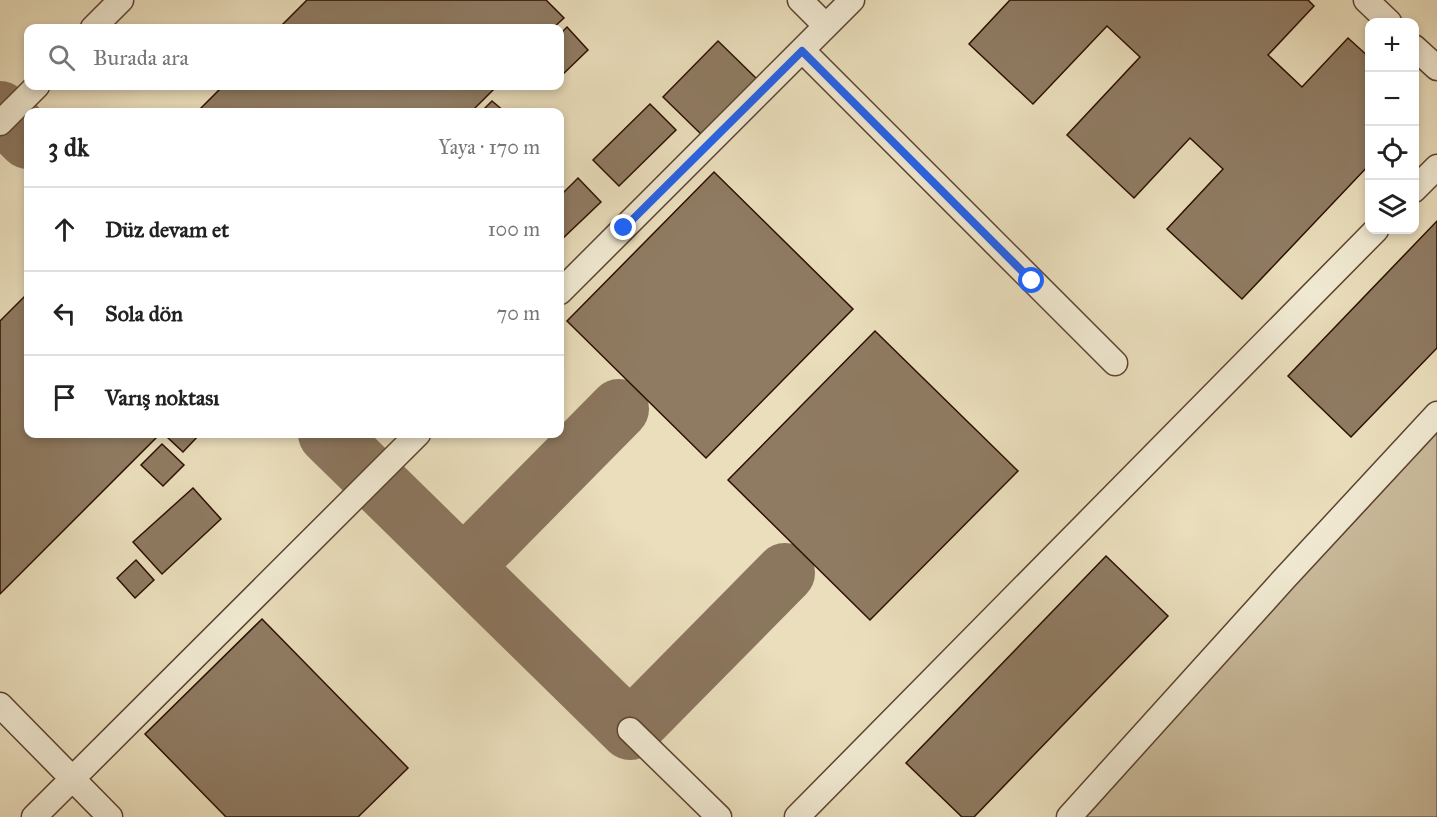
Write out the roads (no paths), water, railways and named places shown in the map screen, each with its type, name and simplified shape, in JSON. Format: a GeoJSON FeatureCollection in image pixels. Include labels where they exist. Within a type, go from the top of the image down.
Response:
{"type":"FeatureCollection","features":[{"type":"Feature","properties":{"kind":"lane"},"geometry":{"type":"LineString","coordinates":[[97,24],[122,0]]}},
{"type":"Feature","properties":{"kind":"lane"},"geometry":{"type":"LineString","coordinates":[[800,0],[826,26]]}},
{"type":"Feature","properties":{"kind":"lane"},"geometry":{"type":"LineString","coordinates":[[564,288],[852,0]]}},
{"type":"Feature","properties":{"kind":"lane"},"geometry":{"type":"LineString","coordinates":[[1366,0],[1385,18]]}},
{"type":"Feature","properties":{"kind":"lane"},"geometry":{"type":"LineString","coordinates":[[802,51],[1115,363]]}},
{"type":"Feature","properties":{"kind":"lane"},"geometry":{"type":"LineString","coordinates":[[1419,52],[1437,68]]}},
{"type":"Feature","properties":{"kind":"lane"},"geometry":{"type":"LineString","coordinates":[[0,123],[33,90]]}},
{"type":"Feature","properties":{"kind":"lane"},"geometry":{"type":"LineString","coordinates":[[1419,185],[1437,167]]}},
{"type":"Feature","properties":{"kind":"lane"},"geometry":{"type":"LineString","coordinates":[[797,817],[1372,234]]}},
{"type":"Feature","properties":{"kind":"lane"},"geometry":{"type":"LineString","coordinates":[[1069,817],[1437,414]]}},
{"type":"Feature","properties":{"kind":"lane"},"geometry":{"type":"LineString","coordinates":[[34,817],[414,438]]}},
{"type":"Feature","properties":{"kind":"lane"},"geometry":{"type":"LineString","coordinates":[[0,705],[110,817]]}},
{"type":"Feature","properties":{"kind":"lane"},"geometry":{"type":"LineString","coordinates":[[630,730],[719,817]]}}]}
